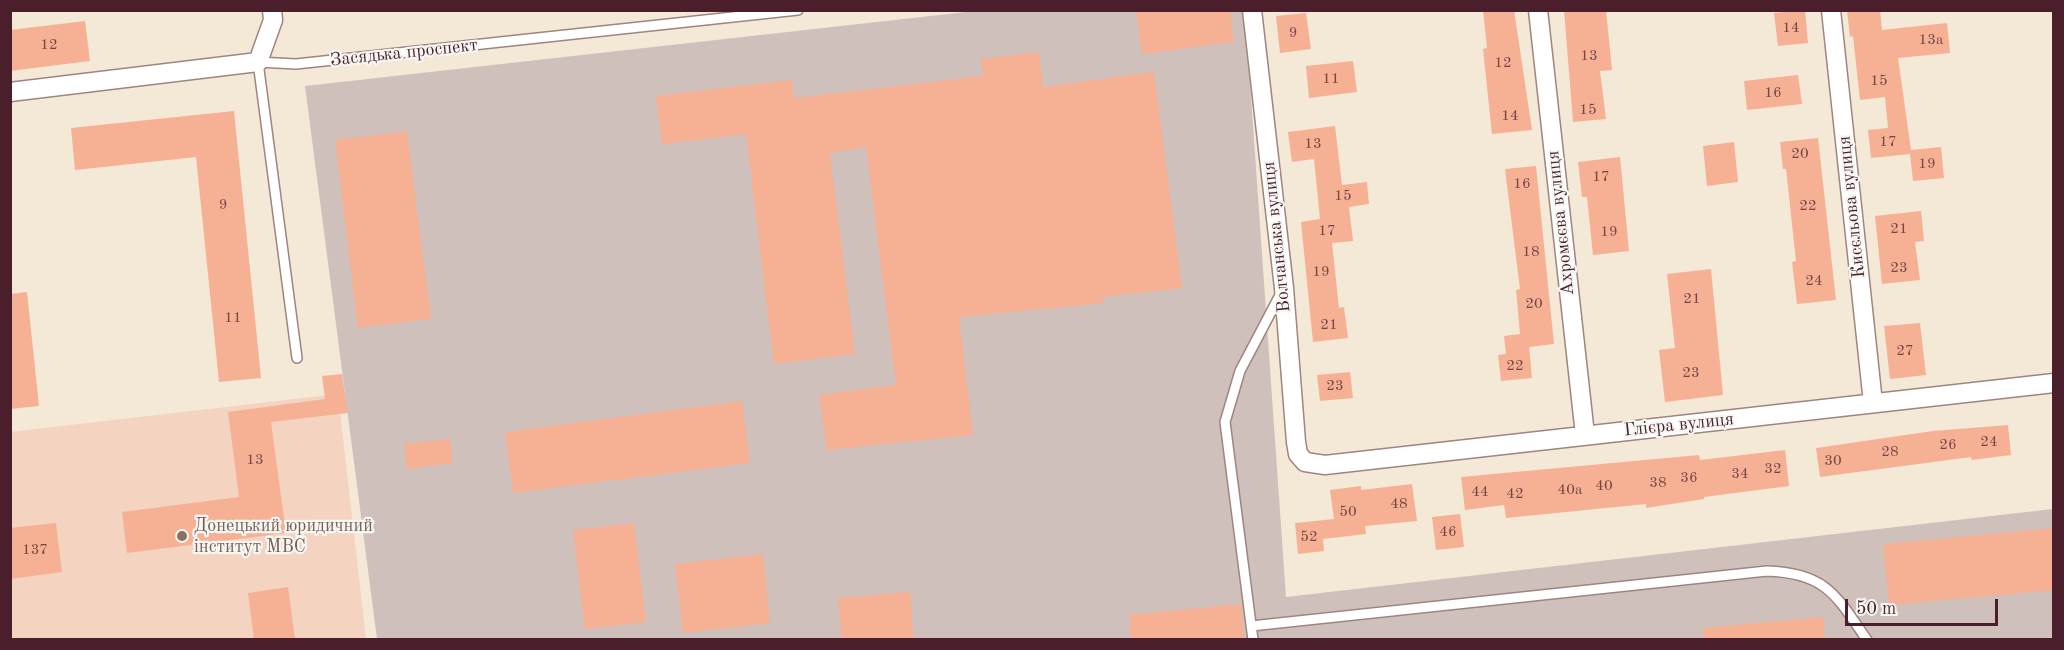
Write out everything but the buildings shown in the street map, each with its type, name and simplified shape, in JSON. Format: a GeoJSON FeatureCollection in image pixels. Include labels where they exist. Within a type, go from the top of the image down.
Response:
{"type":"FeatureCollection","features":[{"type":"Feature","properties":{"kind":"street"},"geometry":{"type":"LineString","coordinates":[[258,62],[273,20],[272,10]]}},
{"type":"Feature","properties":{"kind":"street","name":"Волчанська вулиця"},"geometry":{"type":"LineString","coordinates":[[1252,10],[1284,288],[1296,442],[1299,454],[1305,462]]}},
{"type":"Feature","properties":{"kind":"street","name":"Ахромєєва вулиця"},"geometry":{"type":"LineString","coordinates":[[1538,10],[1585,435]]}},
{"type":"Feature","properties":{"kind":"street","name":"Кисєльова вулиця"},"geometry":{"type":"LineString","coordinates":[[1831,10],[1873,404]]}},
{"type":"Feature","properties":{"kind":"street","name":"Засядька проспект"},"geometry":{"type":"LineString","coordinates":[[10,92],[258,62]]}},
{"type":"Feature","properties":{"kind":"street","name":"Глієра вулиця"},"geometry":{"type":"LineString","coordinates":[[1305,462],[1325,465],[2054,384]]}},
{"type":"Feature","properties":{"kind":"lane","name":"Засядька проспект"},"geometry":{"type":"LineString","coordinates":[[258,62],[296,64],[798,10]]}},
{"type":"Feature","properties":{"kind":"lane"},"geometry":{"type":"LineString","coordinates":[[258,62],[297,358]]}},
{"type":"Feature","properties":{"kind":"lane"},"geometry":{"type":"LineString","coordinates":[[1253,639],[1225,422],[1240,371],[1284,288]]}},
{"type":"Feature","properties":{"kind":"lane"},"geometry":{"type":"LineString","coordinates":[[1251,626],[1767,571],[1787,572],[1804,577],[1833,591],[1867,639]]}},
{"type":"Feature","properties":{"kind":"shaded area"},"geometry":{"type":"Polygon","coordinates":[[[975,11],[1245,11],[1286,597],[2053,509],[2053,639],[377,639],[305,86],[975,11]]]}},
{"type":"Feature","properties":{"kind":"shaded area","name":"Донецький юридичний інститут МВС"},"geometry":{"type":"Polygon","coordinates":[[[338,394],[366,639],[11,639],[10,432],[338,394]]]}},
{"type":"Feature","properties":{"kind":"place","name":"Донецький юридичний інститут МВС"},"geometry":{"type":"Point","coordinates":[182,536]}}]}
